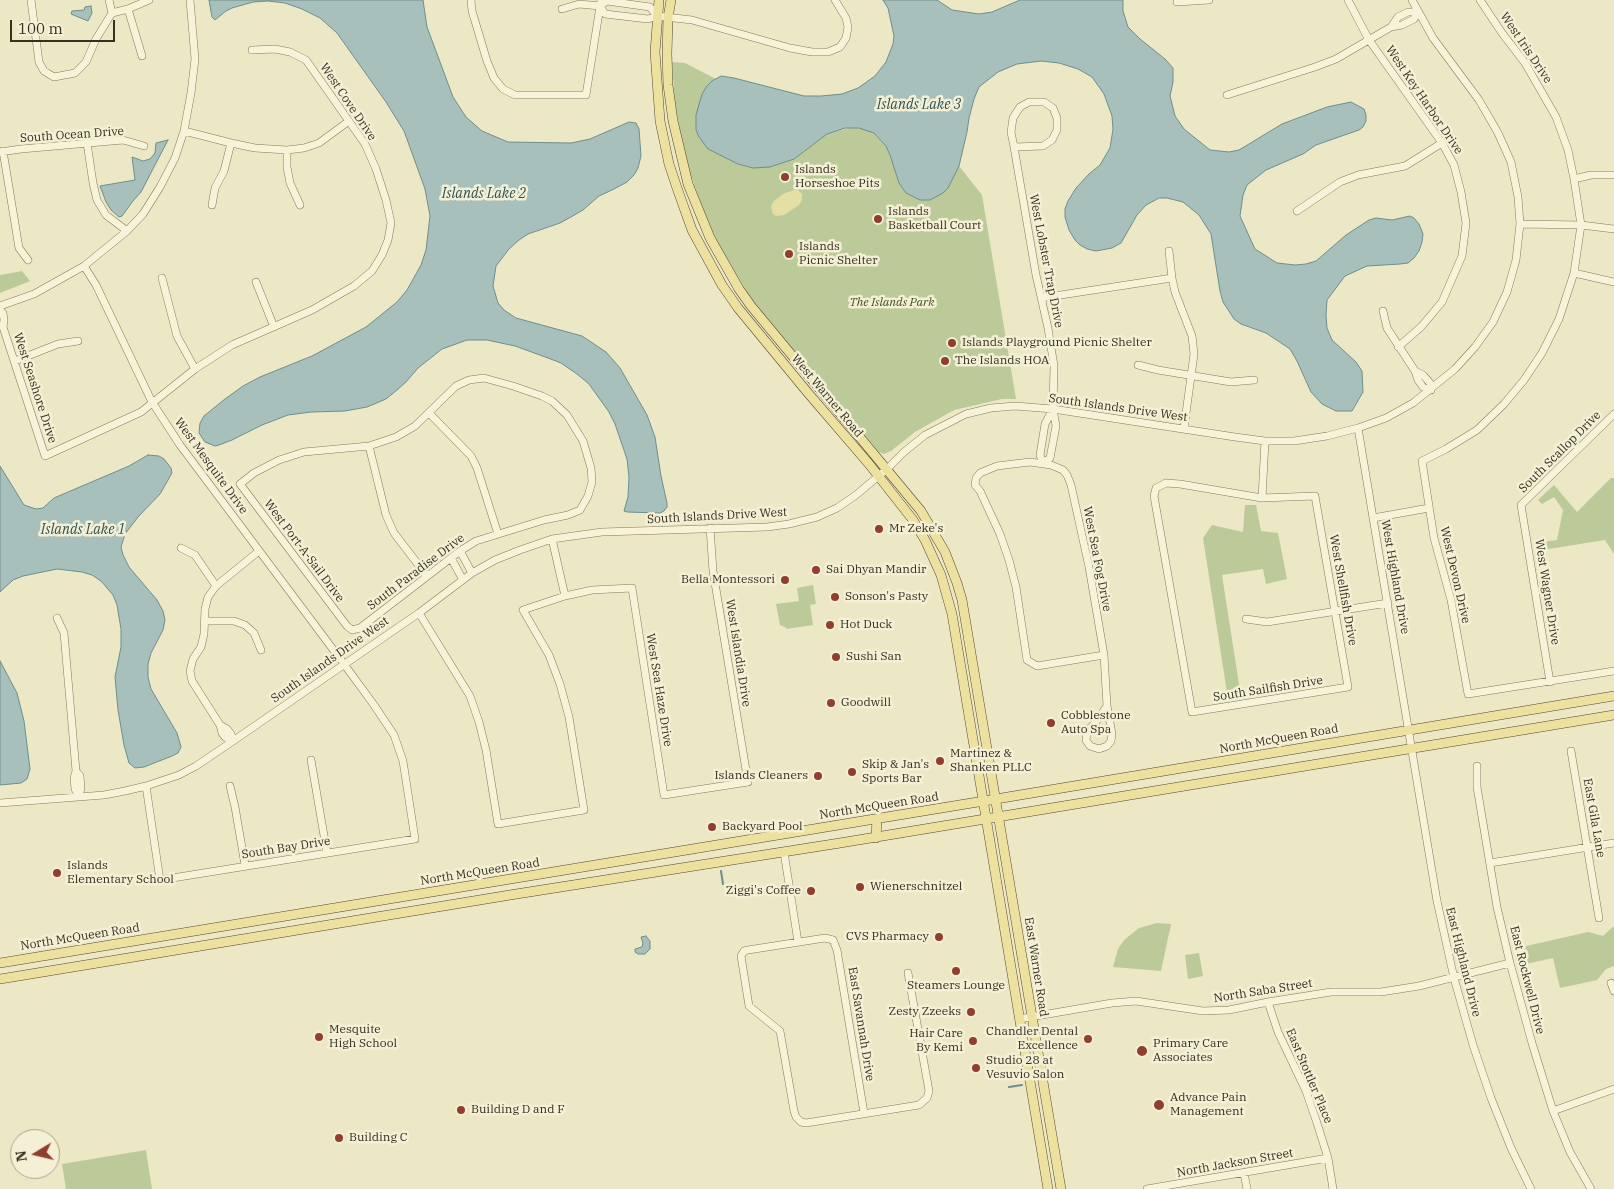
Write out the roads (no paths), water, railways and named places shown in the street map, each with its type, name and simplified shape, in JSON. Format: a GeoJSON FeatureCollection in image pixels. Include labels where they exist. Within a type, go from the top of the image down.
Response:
{"type":"FeatureCollection","features":[{"type":"Feature","properties":{"kind":"main road","name":"West Warner Road"},"geometry":{"type":"LineString","coordinates":[[659,0],[655,52],[660,121],[672,172],[692,230],[728,296],[878,476],[913,520],[924,540],[941,575],[952,614],[985,810]]}},
{"type":"Feature","properties":{"kind":"main road","name":"West Warner Road"},"geometry":{"type":"LineString","coordinates":[[671,0],[668,18],[668,85],[676,137],[688,184],[710,238],[750,306],[921,511],[945,552],[957,583],[964,611],[997,808]]}},
{"type":"Feature","properties":{"kind":"main road"},"geometry":{"type":"LineString","coordinates":[[952,614],[964,611]]}},
{"type":"Feature","properties":{"kind":"main road","name":"North McQueen Road"},"geometry":{"type":"LineString","coordinates":[[0,979],[510,895],[876,838],[985,810],[1202,765],[1614,696]]}},
{"type":"Feature","properties":{"kind":"main road","name":"North McQueen Road"},"geometry":{"type":"LineString","coordinates":[[0,963],[877,818],[985,810],[1205,783],[1614,715]]}},
{"type":"Feature","properties":{"kind":"main road"},"geometry":{"type":"LineString","coordinates":[[1202,765],[1205,783]]}},
{"type":"Feature","properties":{"kind":"main road","name":"East Warner Road"},"geometry":{"type":"LineString","coordinates":[[997,808],[1061,1189]]}},
{"type":"Feature","properties":{"kind":"main road","name":"East Warner Road"},"geometry":{"type":"LineString","coordinates":[[985,810],[1048,1189]]}},
{"type":"Feature","properties":{"kind":"main road"},"geometry":{"type":"LineString","coordinates":[[876,838],[877,818]]}},
{"type":"Feature","properties":{"kind":"main road"},"geometry":{"type":"LineString","coordinates":[[780,835],[784,852]]}},
{"type":"Feature","properties":{"kind":"street"},"geometry":{"type":"LineString","coordinates":[[30,0],[39,62],[44,71],[54,77],[75,73],[86,62],[96,39],[112,13],[128,9],[149,0]]}},
{"type":"Feature","properties":{"kind":"street"},"geometry":{"type":"LineString","coordinates":[[109,0],[112,13]]}},
{"type":"Feature","properties":{"kind":"street"},"geometry":{"type":"LineString","coordinates":[[0,306],[34,294],[84,266],[127,231],[143,214],[160,187],[175,158],[184,131],[195,59],[190,0]]}},
{"type":"Feature","properties":{"kind":"street"},"geometry":{"type":"LineString","coordinates":[[471,0],[472,11],[494,78],[503,89],[514,95],[586,94],[600,3]]}},
{"type":"Feature","properties":{"kind":"street"},"geometry":{"type":"LineString","coordinates":[[600,3],[604,14],[648,20],[657,16],[692,20],[790,48],[812,52],[828,52],[840,48],[846,38],[848,27],[846,18],[835,0]]}},
{"type":"Feature","properties":{"kind":"street"},"geometry":{"type":"LineString","coordinates":[[1177,2],[1210,0]]}},
{"type":"Feature","properties":{"kind":"street","name":"West Key Harbor Drive"},"geometry":{"type":"LineString","coordinates":[[1348,0],[1369,40],[1442,143],[1454,165],[1466,222],[1462,256],[1442,302],[1421,327],[1398,347]]}},
{"type":"Feature","properties":{"kind":"street","name":"South Islands Drive West"},"geometry":{"type":"LineString","coordinates":[[0,803],[104,795],[146,786],[188,770],[419,613],[463,580],[495,560],[552,540],[602,532],[767,527],[817,517],[836,508],[878,476],[925,434],[966,414],[991,408],[1006,407],[1053,409],[1265,441],[1294,441],[1327,436],[1358,428],[1386,418],[1413,403],[1431,390],[1469,355],[1493,322],[1507,292],[1516,260],[1520,224],[1518,197],[1511,162],[1498,133],[1480,100],[1433,38],[1412,0]]}},
{"type":"Feature","properties":{"kind":"street","name":"West Iris Drive"},"geometry":{"type":"LineString","coordinates":[[1422,461],[1477,430],[1504,404],[1524,380],[1542,353],[1559,319],[1574,273],[1581,225],[1568,150],[1556,117],[1525,63],[1480,0]]}},
{"type":"Feature","properties":{"kind":"street"},"geometry":{"type":"LineString","coordinates":[[562,9],[579,4],[607,1],[650,7],[657,16]]}},
{"type":"Feature","properties":{"kind":"street"},"geometry":{"type":"LineString","coordinates":[[128,9],[142,56]]}},
{"type":"Feature","properties":{"kind":"street"},"geometry":{"type":"LineString","coordinates":[[1227,95],[1336,59],[1391,27],[1398,17],[1408,12],[1418,12]]}},
{"type":"Feature","properties":{"kind":"street","name":"West Cove Drive"},"geometry":{"type":"LineString","coordinates":[[252,50],[274,49],[290,52],[306,60],[365,144],[376,169],[391,223],[388,240],[382,255],[372,271],[354,286],[312,310],[274,328]]}},
{"type":"Feature","properties":{"kind":"street","name":"West Lobster Trap Drive"},"geometry":{"type":"LineString","coordinates":[[1014,147],[1043,146],[1052,140],[1058,130],[1057,118],[1053,108],[1044,102],[1029,102],[1020,106],[1013,118],[1011,132],[1036,275],[1053,357],[1053,409]]}},
{"type":"Feature","properties":{"kind":"street"},"geometry":{"type":"LineString","coordinates":[[184,131],[254,148],[287,150],[304,148],[319,143],[349,121]]}},
{"type":"Feature","properties":{"kind":"street","name":"South Ocean Drive"},"geometry":{"type":"LineString","coordinates":[[2,152],[123,140],[144,146]]}},
{"type":"Feature","properties":{"kind":"street"},"geometry":{"type":"LineString","coordinates":[[87,143],[97,200],[106,215],[127,231]]}},
{"type":"Feature","properties":{"kind":"street"},"geometry":{"type":"LineString","coordinates":[[212,205],[215,188],[224,171],[231,143]]}},
{"type":"Feature","properties":{"kind":"street"},"geometry":{"type":"LineString","coordinates":[[1297,211],[1340,182],[1358,174],[1405,166],[1442,143]]}},
{"type":"Feature","properties":{"kind":"street"},"geometry":{"type":"LineString","coordinates":[[287,150],[287,167],[290,183],[300,205]]}},
{"type":"Feature","properties":{"kind":"street"},"geometry":{"type":"LineString","coordinates":[[2,152],[19,248],[28,260]]}},
{"type":"Feature","properties":{"kind":"street"},"geometry":{"type":"LineString","coordinates":[[1574,179],[1591,175],[1614,175]]}},
{"type":"Feature","properties":{"kind":"street"},"geometry":{"type":"LineString","coordinates":[[1520,224],[1581,225],[1614,229]]}},
{"type":"Feature","properties":{"kind":"street"},"geometry":{"type":"LineString","coordinates":[[1169,251],[1175,292],[1192,336],[1194,354],[1184,428]]}},
{"type":"Feature","properties":{"kind":"street","name":"West Mesquite Drive"},"geometry":{"type":"LineString","coordinates":[[84,266],[96,284],[152,402],[188,458],[344,664],[394,735],[403,761],[415,839]]}},
{"type":"Feature","properties":{"kind":"street"},"geometry":{"type":"LineString","coordinates":[[1574,273],[1614,282]]}},
{"type":"Feature","properties":{"kind":"street"},"geometry":{"type":"LineString","coordinates":[[162,278],[177,336],[195,369]]}},
{"type":"Feature","properties":{"kind":"street"},"geometry":{"type":"LineString","coordinates":[[1041,298],[1172,278]]}},
{"type":"Feature","properties":{"kind":"street"},"geometry":{"type":"LineString","coordinates":[[152,402],[195,369],[232,345],[274,328],[256,282]]}},
{"type":"Feature","properties":{"kind":"street","name":"West Seashore Drive"},"geometry":{"type":"LineString","coordinates":[[0,310],[3,313],[4,320],[2,326],[45,456],[140,412],[152,402]]}},
{"type":"Feature","properties":{"kind":"street"},"geometry":{"type":"LineString","coordinates":[[1382,311],[1387,328],[1415,371],[1418,380],[1423,387],[1431,390]]}},
{"type":"Feature","properties":{"kind":"street"},"geometry":{"type":"LineString","coordinates":[[14,361],[58,344],[78,340]]}},
{"type":"Feature","properties":{"kind":"street"},"geometry":{"type":"LineString","coordinates":[[1138,364],[1158,370],[1231,382],[1254,380]]}},
{"type":"Feature","properties":{"kind":"street","name":"South Paradise Drive"},"geometry":{"type":"LineString","coordinates":[[352,630],[360,628],[476,541],[544,520],[568,515],[580,510],[588,496],[592,482],[591,468],[583,441],[566,416],[552,401],[514,386],[484,378],[469,380],[456,386],[429,413]]}},
{"type":"Feature","properties":{"kind":"street"},"geometry":{"type":"LineString","coordinates":[[1053,409],[1045,424],[1040,455],[1043,463],[1020,463],[998,466],[986,470],[976,478],[975,485],[980,491],[1000,534],[1009,560],[1016,586],[1028,660],[1031,664],[1042,666],[1104,655]]}},
{"type":"Feature","properties":{"kind":"street"},"geometry":{"type":"LineString","coordinates":[[427,576],[394,533],[386,515],[369,446],[396,437],[415,426],[429,413],[471,456],[478,468],[498,534]]}},
{"type":"Feature","properties":{"kind":"street","name":"South Scallop Drive"},"geometry":{"type":"LineString","coordinates":[[1521,505],[1614,414]]}},
{"type":"Feature","properties":{"kind":"street","name":"West Highland Drive"},"geometry":{"type":"LineString","coordinates":[[1358,428],[1409,730]]}},
{"type":"Feature","properties":{"kind":"street"},"geometry":{"type":"LineString","coordinates":[[1262,498],[1265,441]]}},
{"type":"Feature","properties":{"kind":"street","name":"West Port-A-Sail Drive"},"geometry":{"type":"LineString","coordinates":[[352,630],[347,626],[240,484],[254,473],[280,460],[304,452],[369,446]]}},
{"type":"Feature","properties":{"kind":"street","name":"West Devon Drive"},"geometry":{"type":"LineString","coordinates":[[1422,461],[1434,538],[1451,600],[1468,694],[1550,682]]}},
{"type":"Feature","properties":{"kind":"street","name":"West Sea Fog Drive"},"geometry":{"type":"LineString","coordinates":[[1043,463],[1063,470],[1067,475],[1071,485],[1089,567],[1104,655],[1107,706],[1112,734],[1111,741],[1107,746],[1099,749],[1090,746],[1086,740],[1087,731],[1107,706]]}},
{"type":"Feature","properties":{"kind":"street","name":"South Sailfish Drive"},"geometry":{"type":"LineString","coordinates":[[1262,498],[1180,484],[1166,483],[1156,488],[1154,496],[1192,712],[1348,687]]}},
{"type":"Feature","properties":{"kind":"street","name":"West Shellfish Drive"},"geometry":{"type":"LineString","coordinates":[[1262,498],[1315,496],[1348,687]]}},
{"type":"Feature","properties":{"kind":"street","name":"West Wagner Drive"},"geometry":{"type":"LineString","coordinates":[[1521,505],[1550,682]]}},
{"type":"Feature","properties":{"kind":"street"},"geometry":{"type":"LineString","coordinates":[[1373,518],[1429,508]]}},
{"type":"Feature","properties":{"kind":"street","name":"West Islandia Drive"},"geometry":{"type":"LineString","coordinates":[[664,795],[748,782],[713,571],[710,528]]}},
{"type":"Feature","properties":{"kind":"street"},"geometry":{"type":"LineString","coordinates":[[419,613],[470,696],[486,750],[498,824],[584,810],[569,717],[560,684],[549,655],[523,610],[565,596],[552,540]]}},
{"type":"Feature","properties":{"kind":"street"},"geometry":{"type":"LineString","coordinates":[[181,548],[196,555],[216,586]]}},
{"type":"Feature","properties":{"kind":"street"},"geometry":{"type":"LineString","coordinates":[[232,741],[225,737],[220,725],[198,692],[192,681],[190,670],[204,634],[208,597],[216,586],[259,551]]}},
{"type":"Feature","properties":{"kind":"street"},"geometry":{"type":"LineString","coordinates":[[460,552],[472,574]]}},
{"type":"Feature","properties":{"kind":"street"},"geometry":{"type":"LineString","coordinates":[[451,558],[463,580]]}},
{"type":"Feature","properties":{"kind":"street","name":"West Sea Haze Drive"},"geometry":{"type":"LineString","coordinates":[[565,596],[592,590],[632,588],[664,795]]}},
{"type":"Feature","properties":{"kind":"street"},"geometry":{"type":"LineString","coordinates":[[1246,618],[1267,622],[1388,603]]}},
{"type":"Feature","properties":{"kind":"street"},"geometry":{"type":"LineString","coordinates":[[57,618],[64,633],[76,771],[74,778],[75,789],[79,796]]}},
{"type":"Feature","properties":{"kind":"street"},"geometry":{"type":"LineString","coordinates":[[206,621],[234,621],[245,625],[254,633],[262,650]]}},
{"type":"Feature","properties":{"kind":"street"},"geometry":{"type":"LineString","coordinates":[[1550,682],[1614,671]]}},
{"type":"Feature","properties":{"kind":"street","name":"East Highland Drive"},"geometry":{"type":"LineString","coordinates":[[1409,730],[1437,901],[1454,978],[1473,1045],[1491,1098],[1511,1148],[1531,1189]]}},
{"type":"Feature","properties":{"kind":"street","name":"East Gila Lane"},"geometry":{"type":"LineString","coordinates":[[1571,751],[1599,918]]}},
{"type":"Feature","properties":{"kind":"street"},"geometry":{"type":"LineString","coordinates":[[311,760],[327,853]]}},
{"type":"Feature","properties":{"kind":"street","name":"East Rockwell Drive"},"geometry":{"type":"LineString","coordinates":[[1477,766],[1477,787],[1510,963],[1553,1111],[1570,1152],[1591,1189]]}},
{"type":"Feature","properties":{"kind":"street","name":"South Bay Drive"},"geometry":{"type":"LineString","coordinates":[[146,786],[160,880],[415,839]]}},
{"type":"Feature","properties":{"kind":"street"},"geometry":{"type":"LineString","coordinates":[[230,786],[245,865]]}},
{"type":"Feature","properties":{"kind":"street"},"geometry":{"type":"LineString","coordinates":[[1490,863],[1614,843]]}},
{"type":"Feature","properties":{"kind":"street"},"geometry":{"type":"LineString","coordinates":[[784,852],[798,942],[744,951],[741,961],[749,1006],[780,1031],[794,1111],[796,1117],[801,1122],[806,1123],[919,1105],[927,1098],[929,1091],[908,973]]}},
{"type":"Feature","properties":{"kind":"street","name":"East Savannah Drive"},"geometry":{"type":"LineString","coordinates":[[798,942],[825,938],[833,940],[837,950],[864,1113]]}},
{"type":"Feature","properties":{"kind":"street","name":"North Saba Street"},"geometry":{"type":"LineString","coordinates":[[1019,1019],[1112,1003],[1136,1001],[1203,1011],[1229,1010],[1331,992],[1390,991],[1454,978],[1510,963]]}},
{"type":"Feature","properties":{"kind":"street"},"geometry":{"type":"LineString","coordinates":[[1611,983],[1614,991]]}},
{"type":"Feature","properties":{"kind":"street","name":"East Stottler Place"},"geometry":{"type":"LineString","coordinates":[[1268,1002],[1278,1032],[1306,1091],[1328,1158],[1333,1189]]}},
{"type":"Feature","properties":{"kind":"street"},"geometry":{"type":"LineString","coordinates":[[919,1036],[928,1035]]}},
{"type":"Feature","properties":{"kind":"street"},"geometry":{"type":"LineString","coordinates":[[1553,1111],[1614,1089]]}},
{"type":"Feature","properties":{"kind":"street","name":"North Jackson Street"},"geometry":{"type":"LineString","coordinates":[[1147,1189],[1328,1158]]}},
{"type":"Feature","properties":{"kind":"street"},"geometry":{"type":"LineString","coordinates":[[1244,1173],[1247,1189]]}},
{"type":"Feature","properties":{"kind":"water","name":"Islands Lake 2"},"geometry":{"type":"Polygon","coordinates":[[[209,0],[423,0],[427,27],[453,97],[466,117],[482,131],[508,142],[571,143],[590,139],[629,122],[636,123],[639,129],[641,156],[634,175],[627,182],[599,196],[583,210],[571,217],[560,223],[528,234],[519,240],[509,249],[496,266],[493,286],[498,303],[504,310],[516,318],[582,336],[606,352],[620,368],[647,415],[655,437],[667,503],[664,511],[660,513],[624,511],[628,497],[629,477],[627,459],[609,412],[589,384],[561,363],[515,346],[487,340],[467,340],[442,349],[418,368],[406,382],[386,399],[367,407],[345,411],[288,415],[219,445],[215,446],[205,442],[199,433],[200,423],[204,416],[225,399],[260,377],[312,356],[366,327],[397,302],[407,290],[421,265],[426,250],[430,216],[425,189],[404,131],[386,102],[337,33],[320,18],[302,9],[285,3],[268,1],[253,2],[232,8],[215,20],[212,17],[209,0]]]}},
{"type":"Feature","properties":{"kind":"water","name":"Islands Lake 3"},"geometry":{"type":"Polygon","coordinates":[[[883,0],[937,0],[952,10],[979,14],[992,12],[1020,0],[1123,0],[1123,11],[1128,27],[1173,68],[1170,96],[1175,116],[1184,129],[1210,150],[1229,152],[1239,150],[1282,124],[1327,107],[1351,102],[1364,109],[1366,121],[1359,130],[1316,145],[1303,154],[1266,170],[1247,185],[1243,195],[1240,216],[1255,249],[1277,263],[1295,265],[1316,261],[1346,235],[1369,220],[1376,218],[1392,220],[1410,216],[1419,224],[1423,234],[1422,242],[1419,251],[1408,263],[1367,266],[1345,276],[1327,300],[1327,328],[1332,340],[1356,362],[1362,371],[1363,392],[1352,411],[1336,411],[1322,404],[1311,392],[1290,349],[1266,333],[1241,324],[1234,319],[1223,302],[1220,291],[1211,234],[1199,215],[1183,202],[1159,198],[1146,205],[1137,215],[1121,243],[1112,248],[1096,251],[1087,249],[1075,240],[1069,230],[1065,209],[1076,188],[1100,165],[1110,148],[1113,129],[1112,116],[1104,94],[1092,77],[1078,69],[1059,63],[1041,61],[1017,64],[998,72],[979,87],[969,118],[959,166],[948,188],[930,200],[920,200],[906,193],[899,183],[886,146],[874,133],[859,128],[845,128],[827,134],[794,159],[770,167],[753,168],[738,164],[708,149],[696,130],[696,115],[702,94],[707,86],[721,76],[804,96],[821,96],[842,94],[858,88],[875,76],[886,62],[894,36],[888,8],[883,0]]]}},
{"type":"Feature","properties":{"kind":"water"},"geometry":{"type":"Polygon","coordinates":[[[91,6],[92,13],[88,21],[71,14],[72,11],[84,10],[85,7],[91,6]]]}},
{"type":"Feature","properties":{"kind":"water"},"geometry":{"type":"Polygon","coordinates":[[[168,140],[141,192],[122,216],[119,217],[106,202],[100,186],[135,180],[132,157],[143,161],[150,159],[155,153],[156,143],[168,140]]]}},
{"type":"Feature","properties":{"kind":"water","name":"Islands Lake 1"},"geometry":{"type":"Polygon","coordinates":[[[148,455],[159,456],[164,459],[171,468],[172,473],[160,494],[125,534],[121,547],[129,567],[157,600],[163,611],[165,620],[163,630],[151,653],[148,664],[148,677],[151,689],[177,733],[181,747],[178,753],[172,756],[144,767],[135,768],[129,763],[118,710],[115,677],[121,647],[121,629],[117,605],[113,595],[101,581],[92,575],[57,569],[13,580],[0,592],[0,466],[24,505],[36,509],[43,508],[54,498],[129,466],[148,455]]]}},
{"type":"Feature","properties":{"kind":"water"},"geometry":{"type":"Polygon","coordinates":[[[0,661],[17,693],[24,721],[30,769],[27,779],[21,783],[0,785],[0,661]]]}},
{"type":"Feature","properties":{"kind":"water"},"geometry":{"type":"Polygon","coordinates":[[[646,936],[650,941],[650,949],[645,954],[638,954],[635,952],[635,949],[642,947],[641,937],[646,936]]]}},
{"type":"Feature","properties":{"kind":"waterway"},"geometry":{"type":"LineString","coordinates":[[721,871],[723,884]]}},
{"type":"Feature","properties":{"kind":"waterway"},"geometry":{"type":"LineString","coordinates":[[1009,1087],[1022,1085]]}},
{"type":"Feature","properties":{"kind":"place","name":"Islands Horseshoe Pits"},"geometry":{"type":"Point","coordinates":[785,177]}},
{"type":"Feature","properties":{"kind":"place","name":"Islands Basketball Court"},"geometry":{"type":"Point","coordinates":[878,219]}},
{"type":"Feature","properties":{"kind":"place","name":"Islands Picnic Shelter"},"geometry":{"type":"Point","coordinates":[789,254]}},
{"type":"Feature","properties":{"kind":"place","name":"Islands Playground Picnic Shelter"},"geometry":{"type":"Point","coordinates":[952,343]}},
{"type":"Feature","properties":{"kind":"place","name":"The Islands HOA"},"geometry":{"type":"Point","coordinates":[945,361]}},
{"type":"Feature","properties":{"kind":"place","name":"Mr Zeke's"},"geometry":{"type":"Point","coordinates":[879,529]}},
{"type":"Feature","properties":{"kind":"place","name":"Sai Dhyan Mandir"},"geometry":{"type":"Point","coordinates":[816,570]}},
{"type":"Feature","properties":{"kind":"place","name":"Bella Montessori"},"geometry":{"type":"Point","coordinates":[785,580]}},
{"type":"Feature","properties":{"kind":"place","name":"Sonson's Pasty"},"geometry":{"type":"Point","coordinates":[835,597]}},
{"type":"Feature","properties":{"kind":"place","name":"Hot Duck"},"geometry":{"type":"Point","coordinates":[830,625]}},
{"type":"Feature","properties":{"kind":"place","name":"Sushi San"},"geometry":{"type":"Point","coordinates":[836,657]}},
{"type":"Feature","properties":{"kind":"place","name":"Goodwill"},"geometry":{"type":"Point","coordinates":[831,703]}},
{"type":"Feature","properties":{"kind":"place","name":"Cobblestone Auto Spa"},"geometry":{"type":"Point","coordinates":[1051,723]}},
{"type":"Feature","properties":{"kind":"place","name":"Martinez & Shanken PLLC"},"geometry":{"type":"Point","coordinates":[940,761]}},
{"type":"Feature","properties":{"kind":"place","name":"Skip & Jan's Sports Bar"},"geometry":{"type":"Point","coordinates":[852,772]}},
{"type":"Feature","properties":{"kind":"place","name":"Islands Cleaners"},"geometry":{"type":"Point","coordinates":[818,776]}},
{"type":"Feature","properties":{"kind":"place","name":"Backyard Pool"},"geometry":{"type":"Point","coordinates":[712,827]}},
{"type":"Feature","properties":{"kind":"place","name":"Islands Elementary School"},"geometry":{"type":"Point","coordinates":[57,873]}},
{"type":"Feature","properties":{"kind":"place","name":"Wienerschnitzel"},"geometry":{"type":"Point","coordinates":[860,887]}},
{"type":"Feature","properties":{"kind":"place","name":"Ziggi's Coffee"},"geometry":{"type":"Point","coordinates":[811,891]}},
{"type":"Feature","properties":{"kind":"place","name":"CVS Pharmacy"},"geometry":{"type":"Point","coordinates":[939,937]}},
{"type":"Feature","properties":{"kind":"place","name":"Steamers Lounge"},"geometry":{"type":"Point","coordinates":[956,971]}},
{"type":"Feature","properties":{"kind":"place","name":"Zesty Zzeeks"},"geometry":{"type":"Point","coordinates":[971,1012]}},
{"type":"Feature","properties":{"kind":"place","name":"Mesquite High School"},"geometry":{"type":"Point","coordinates":[319,1037]}},
{"type":"Feature","properties":{"kind":"place","name":"Chandler Dental Excellence"},"geometry":{"type":"Point","coordinates":[1088,1039]}},
{"type":"Feature","properties":{"kind":"place","name":"Hair Care By Kemi"},"geometry":{"type":"Point","coordinates":[973,1041]}},
{"type":"Feature","properties":{"kind":"place","name":"Primary Care Associates"},"geometry":{"type":"Point","coordinates":[1142,1051]}},
{"type":"Feature","properties":{"kind":"place","name":"Studio 28 at Vesuvio Salon"},"geometry":{"type":"Point","coordinates":[976,1068]}},
{"type":"Feature","properties":{"kind":"place","name":"Advance Pain Management"},"geometry":{"type":"Point","coordinates":[1159,1105]}},
{"type":"Feature","properties":{"kind":"place","name":"Building D and F"},"geometry":{"type":"Point","coordinates":[461,1110]}},
{"type":"Feature","properties":{"kind":"place","name":"Building C"},"geometry":{"type":"Point","coordinates":[339,1138]}},
{"type":"Feature","properties":{"kind":"park label","name":"The Islands Park"},"geometry":{"type":"Point","coordinates":[892,303]}}]}
